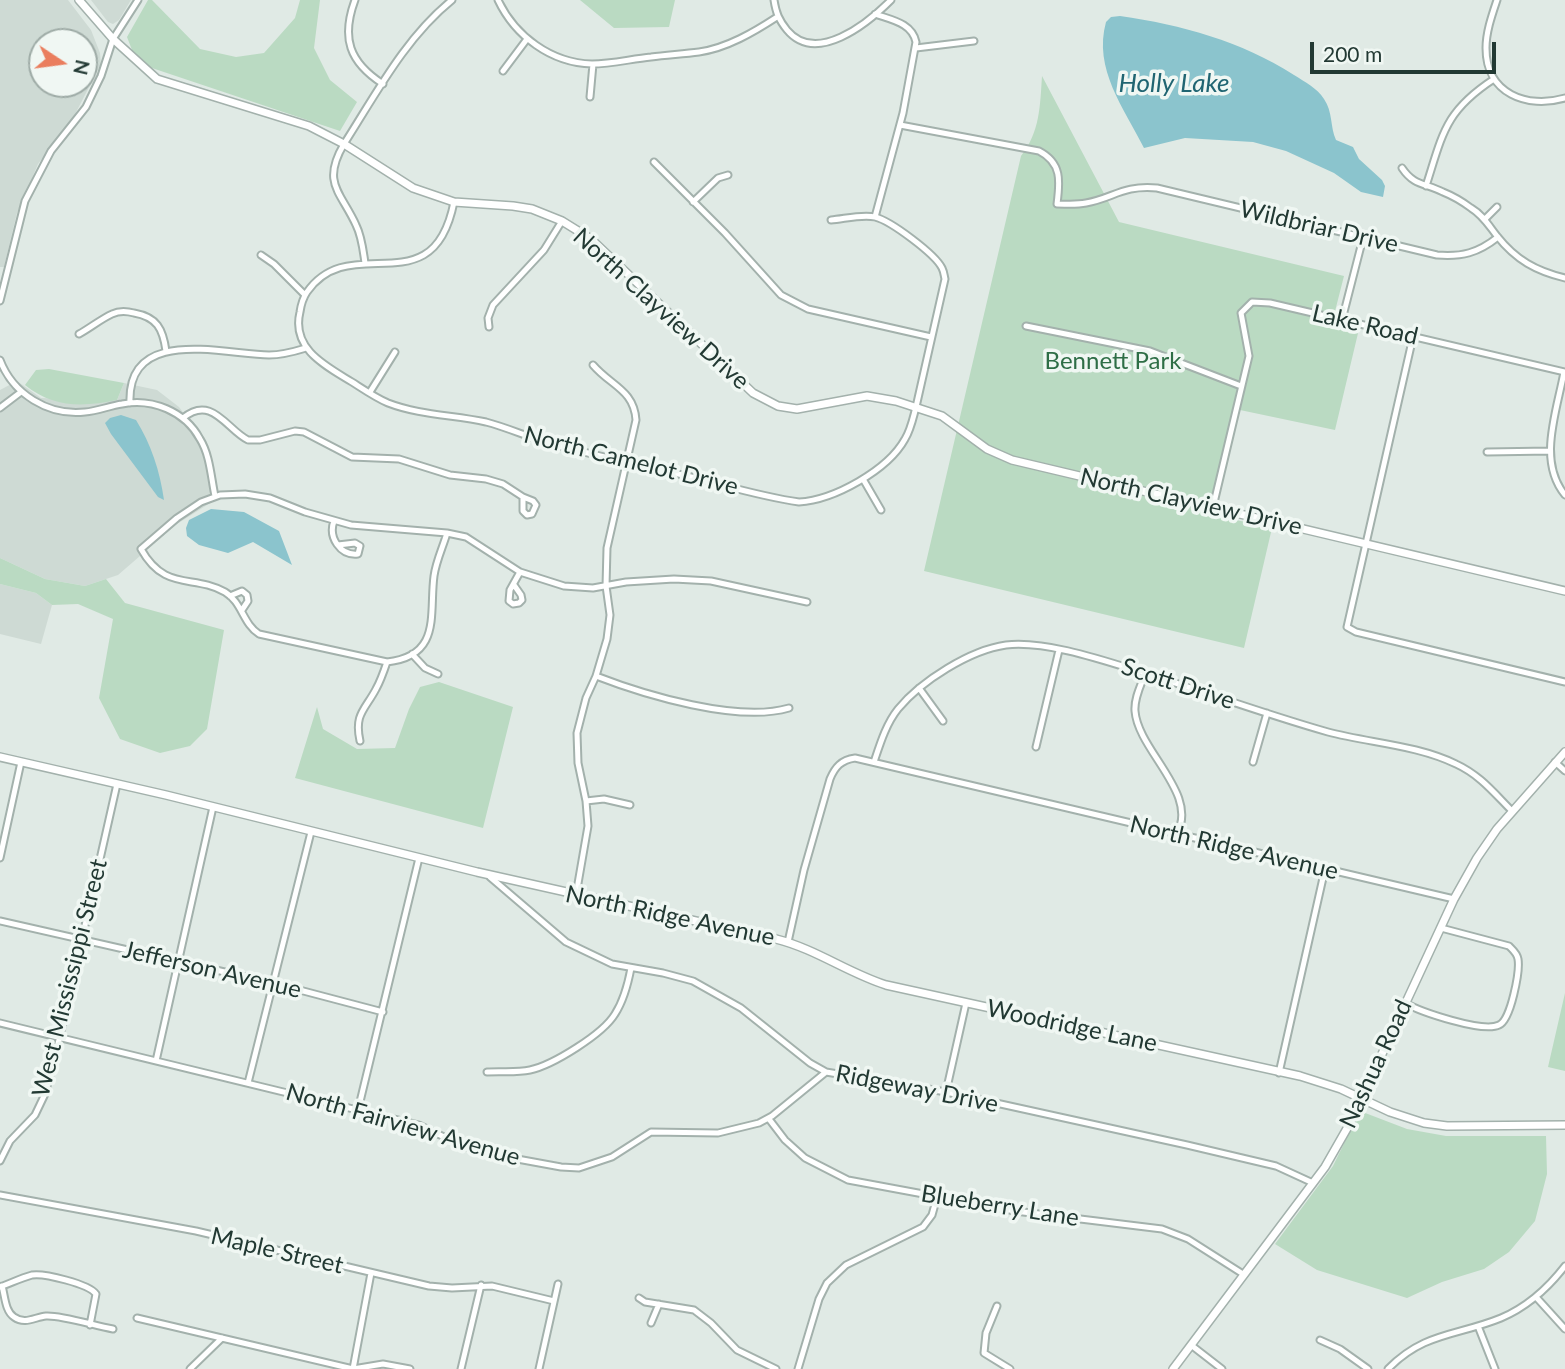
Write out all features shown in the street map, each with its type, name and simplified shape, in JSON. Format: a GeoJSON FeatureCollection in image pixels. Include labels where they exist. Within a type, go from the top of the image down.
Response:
{"type":"FeatureCollection","features":[{"type":"Feature","properties":{"kind":"street","name":"North Clayview Drive"},"geometry":{"type":"LineString","coordinates":[[79,0],[113,39],[157,79],[310,126],[344,144],[413,188],[454,202],[532,209],[562,221],[591,239],[753,393],[778,405],[797,409],[867,397],[896,401],[942,416],[987,449],[1012,460],[1565,592]]}},
{"type":"Feature","properties":{"kind":"street"},"geometry":{"type":"LineString","coordinates":[[0,301],[25,201],[51,151],[86,107],[101,76],[113,39],[138,0]]}},
{"type":"Feature","properties":{"kind":"street"},"geometry":{"type":"LineString","coordinates":[[355,0],[348,31],[351,48],[365,71],[383,84]]}},
{"type":"Feature","properties":{"kind":"street"},"geometry":{"type":"LineString","coordinates":[[365,263],[356,225],[336,192],[333,181],[335,166],[344,144],[421,29],[452,0]]}},
{"type":"Feature","properties":{"kind":"street"},"geometry":{"type":"LineString","coordinates":[[498,0],[512,22],[527,38],[555,56],[593,64],[702,52],[739,39],[777,17]]}},
{"type":"Feature","properties":{"kind":"street"},"geometry":{"type":"LineString","coordinates":[[774,0],[777,17],[794,37],[802,42],[818,45],[834,41],[891,0]]}},
{"type":"Feature","properties":{"kind":"street"},"geometry":{"type":"LineString","coordinates":[[1497,0],[1486,47],[1489,70],[1494,79],[1521,99],[1548,102],[1565,98]]}},
{"type":"Feature","properties":{"kind":"street"},"geometry":{"type":"LineString","coordinates":[[831,220],[875,217],[900,125],[916,48],[915,37],[907,26],[875,14]]}},
{"type":"Feature","properties":{"kind":"street"},"geometry":{"type":"LineString","coordinates":[[503,71],[527,38]]}},
{"type":"Feature","properties":{"kind":"street"},"geometry":{"type":"LineString","coordinates":[[916,48],[974,41]]}},
{"type":"Feature","properties":{"kind":"street"},"geometry":{"type":"LineString","coordinates":[[590,97],[593,64]]}},
{"type":"Feature","properties":{"kind":"street"},"geometry":{"type":"LineString","coordinates":[[1426,186],[1446,127],[1460,105],[1494,79]]}},
{"type":"Feature","properties":{"kind":"street","name":"Wildbriar Drive"},"geometry":{"type":"LineString","coordinates":[[900,125],[1039,151],[1049,157],[1058,170],[1060,183],[1057,204],[1087,203],[1128,188],[1157,188],[1429,254],[1452,256],[1474,253],[1498,237]]}},
{"type":"Feature","properties":{"kind":"street"},"geometry":{"type":"LineString","coordinates":[[654,162],[725,233],[781,295],[796,305],[931,337]]}},
{"type":"Feature","properties":{"kind":"street"},"geometry":{"type":"LineString","coordinates":[[1402,169],[1409,179],[1441,191],[1485,219],[1514,255],[1530,267],[1565,278]]}},
{"type":"Feature","properties":{"kind":"street"},"geometry":{"type":"LineString","coordinates":[[692,202],[718,178],[728,175]]}},
{"type":"Feature","properties":{"kind":"street"},"geometry":{"type":"LineString","coordinates":[[130,403],[131,384],[139,367],[166,351],[213,349],[269,355],[306,348],[298,323],[305,295],[323,276],[365,263],[409,262],[425,255],[445,234],[454,202]]}},
{"type":"Feature","properties":{"kind":"street"},"geometry":{"type":"LineString","coordinates":[[1485,219],[1497,207]]}},
{"type":"Feature","properties":{"kind":"street","name":"North Camelot Drive"},"geometry":{"type":"LineString","coordinates":[[306,348],[320,362],[386,402],[404,409],[487,423],[552,444],[799,502],[820,500],[863,478],[889,460],[901,446],[911,427],[944,282],[942,267],[902,232],[875,217]]}},
{"type":"Feature","properties":{"kind":"street"},"geometry":{"type":"LineString","coordinates":[[489,327],[488,318],[493,305],[544,250],[562,221]]}},
{"type":"Feature","properties":{"kind":"street"},"geometry":{"type":"LineString","coordinates":[[1342,320],[1363,238]]}},
{"type":"Feature","properties":{"kind":"street"},"geometry":{"type":"LineString","coordinates":[[261,255],[305,295]]}},
{"type":"Feature","properties":{"kind":"street","name":"Lake Road"},"geometry":{"type":"LineString","coordinates":[[1241,386],[1249,356],[1241,313],[1248,304],[1259,302],[1565,372]]}},
{"type":"Feature","properties":{"kind":"street"},"geometry":{"type":"LineString","coordinates":[[79,334],[113,313],[132,312],[148,316],[157,322],[162,330],[166,351]]}},
{"type":"Feature","properties":{"kind":"street"},"geometry":{"type":"LineString","coordinates":[[1027,326],[1150,351],[1241,386],[1213,508]]}},
{"type":"Feature","properties":{"kind":"street"},"geometry":{"type":"LineString","coordinates":[[1413,337],[1347,628],[1565,682]]}},
{"type":"Feature","properties":{"kind":"street"},"geometry":{"type":"LineString","coordinates":[[370,392],[395,352]]}},
{"type":"Feature","properties":{"kind":"street"},"geometry":{"type":"LineString","coordinates":[[0,360],[7,375],[21,392],[36,403],[53,410],[72,413],[130,403],[149,403],[183,418],[193,428],[205,449],[215,496]]}},
{"type":"Feature","properties":{"kind":"street"},"geometry":{"type":"LineString","coordinates":[[576,895],[588,826],[578,762],[577,733],[607,639],[610,615],[606,586],[607,548],[636,420],[634,403],[626,392],[593,365]]}},
{"type":"Feature","properties":{"kind":"street"},"geometry":{"type":"LineString","coordinates":[[1565,372],[1550,451],[1553,475],[1565,495]]}},
{"type":"Feature","properties":{"kind":"street"},"geometry":{"type":"LineString","coordinates":[[0,408],[21,392]]}},
{"type":"Feature","properties":{"kind":"street"},"geometry":{"type":"LineString","coordinates":[[183,418],[197,411],[216,413],[243,438],[254,441],[285,433],[304,432],[352,457],[399,459],[450,475],[486,479],[503,484],[523,497]]}},
{"type":"Feature","properties":{"kind":"street"},"geometry":{"type":"LineString","coordinates":[[1487,452],[1550,451]]}},
{"type":"Feature","properties":{"kind":"street"},"geometry":{"type":"LineString","coordinates":[[863,478],[881,510]]}},
{"type":"Feature","properties":{"kind":"street"},"geometry":{"type":"LineString","coordinates":[[447,533],[435,572],[432,625],[426,640],[404,659],[387,662],[259,634],[252,629],[242,610],[230,596],[214,588],[166,575],[147,560],[141,549],[177,518],[215,496],[258,495],[334,521],[371,528],[447,533],[474,541],[520,572],[564,586],[577,588],[674,579],[711,581],[807,602]]}},
{"type":"Feature","properties":{"kind":"street"},"geometry":{"type":"LineString","coordinates":[[334,521],[332,532],[338,544]]}},
{"type":"Feature","properties":{"kind":"street"},"geometry":{"type":"LineString","coordinates":[[514,585],[520,572]]}},
{"type":"Feature","properties":{"kind":"street"},"geometry":{"type":"LineString","coordinates":[[230,596],[242,591],[247,595],[248,601],[242,610]]}},
{"type":"Feature","properties":{"kind":"street","name":"Scott Drive"},"geometry":{"type":"LineString","coordinates":[[874,762],[881,740],[897,710],[919,688],[979,653],[1007,645],[1059,650],[1100,659],[1331,733],[1447,760],[1480,779],[1512,811]]}},
{"type":"Feature","properties":{"kind":"street"},"geometry":{"type":"LineString","coordinates":[[1036,747],[1059,650]]}},
{"type":"Feature","properties":{"kind":"street"},"geometry":{"type":"LineString","coordinates":[[412,654],[425,668],[438,674]]}},
{"type":"Feature","properties":{"kind":"street"},"geometry":{"type":"LineString","coordinates":[[360,741],[359,716],[376,691],[387,662]]}},
{"type":"Feature","properties":{"kind":"street"},"geometry":{"type":"LineString","coordinates":[[1145,674],[1138,693],[1135,714],[1147,742],[1181,802],[1183,820],[1175,835]]}},
{"type":"Feature","properties":{"kind":"street"},"geometry":{"type":"LineString","coordinates":[[596,676],[682,703],[772,713],[789,708]]}},
{"type":"Feature","properties":{"kind":"street"},"geometry":{"type":"LineString","coordinates":[[919,688],[943,721]]}},
{"type":"Feature","properties":{"kind":"street"},"geometry":{"type":"LineString","coordinates":[[1253,762],[1268,713]]}},
{"type":"Feature","properties":{"kind":"street","name":"Nashua Road"},"geometry":{"type":"LineString","coordinates":[[1173,1369],[1313,1183],[1339,1143],[1454,899],[1477,858],[1512,811],[1565,752]]}},
{"type":"Feature","properties":{"kind":"street","name":"North Ridge Avenue"},"geometry":{"type":"LineString","coordinates":[[0,757],[576,895],[788,942],[813,833],[833,771],[843,761],[851,758],[1454,899]]}},
{"type":"Feature","properties":{"kind":"street"},"geometry":{"type":"LineString","coordinates":[[0,858],[22,762]]}},
{"type":"Feature","properties":{"kind":"street"},"geometry":{"type":"LineString","coordinates":[[1555,762],[1565,771]]}},
{"type":"Feature","properties":{"kind":"street","name":"West Mississippi Street"},"geometry":{"type":"LineString","coordinates":[[0,1161],[10,1141],[39,1108],[60,1036],[117,784]]}},
{"type":"Feature","properties":{"kind":"street"},"geometry":{"type":"LineString","coordinates":[[586,801],[604,799],[630,805]]}},
{"type":"Feature","properties":{"kind":"street"},"geometry":{"type":"LineString","coordinates":[[156,1061],[213,807]]}},
{"type":"Feature","properties":{"kind":"street"},"geometry":{"type":"LineString","coordinates":[[248,1083],[311,832]]}},
{"type":"Feature","properties":{"kind":"street"},"geometry":{"type":"LineString","coordinates":[[358,1110],[419,858]]}},
{"type":"Feature","properties":{"kind":"street"},"geometry":{"type":"LineString","coordinates":[[1279,1073],[1325,869]]}},
{"type":"Feature","properties":{"kind":"street","name":"Ridgeway Drive"},"geometry":{"type":"LineString","coordinates":[[488,874],[566,942],[596,957],[631,968],[675,976],[711,990],[741,1008],[810,1063],[826,1072],[946,1092],[1276,1166],[1313,1183]]}},
{"type":"Feature","properties":{"kind":"street","name":"Jefferson Avenue"},"geometry":{"type":"LineString","coordinates":[[0,921],[273,983],[383,1012]]}},
{"type":"Feature","properties":{"kind":"street"},"geometry":{"type":"LineString","coordinates":[[1405,1003],[1431,1015],[1487,1027],[1499,1025],[1508,1017],[1519,963],[1515,951],[1509,946],[1441,928]]}},
{"type":"Feature","properties":{"kind":"street","name":"Woodridge Lane"},"geometry":{"type":"LineString","coordinates":[[788,942],[825,956],[877,982],[1321,1082],[1360,1098]]}},
{"type":"Feature","properties":{"kind":"street"},"geometry":{"type":"LineString","coordinates":[[487,1072],[539,1067],[561,1056],[608,1024],[626,990],[631,968]]}},
{"type":"Feature","properties":{"kind":"street"},"geometry":{"type":"LineString","coordinates":[[946,1092],[966,1003]]}},
{"type":"Feature","properties":{"kind":"street","name":"North Fairview Avenue"},"geometry":{"type":"LineString","coordinates":[[0,1023],[425,1127],[463,1146],[490,1154],[572,1168],[612,1157],[651,1132],[718,1133],[746,1128],[769,1119],[826,1072]]}},
{"type":"Feature","properties":{"kind":"street"},"geometry":{"type":"LineString","coordinates":[[1360,1098],[1406,1118],[1436,1125],[1565,1125]]}},
{"type":"Feature","properties":{"kind":"street","name":"Blueberry Lane"},"geometry":{"type":"LineString","coordinates":[[769,1119],[797,1151],[833,1174],[863,1184],[1015,1212],[1162,1229],[1188,1239],[1243,1274]]}},
{"type":"Feature","properties":{"kind":"street","name":"Maple Street"},"geometry":{"type":"LineString","coordinates":[[0,1195],[196,1231],[429,1286],[452,1288],[481,1285],[554,1301]]}},
{"type":"Feature","properties":{"kind":"street"},"geometry":{"type":"LineString","coordinates":[[798,1369],[819,1299],[827,1283],[846,1265],[923,1227],[932,1215],[937,1197]]}},
{"type":"Feature","properties":{"kind":"street"},"geometry":{"type":"LineString","coordinates":[[1388,1369],[1406,1352],[1427,1340],[1478,1326],[1515,1311],[1536,1297],[1565,1266]]}},
{"type":"Feature","properties":{"kind":"street"},"geometry":{"type":"LineString","coordinates":[[353,1369],[372,1273]]}},
{"type":"Feature","properties":{"kind":"street"},"geometry":{"type":"LineString","coordinates":[[90,1325],[96,1294],[88,1287],[41,1275],[32,1275],[1,1287],[11,1315],[20,1320],[49,1316],[90,1325],[113,1329]]}},
{"type":"Feature","properties":{"kind":"street"},"geometry":{"type":"LineString","coordinates":[[539,1369],[558,1284]]}},
{"type":"Feature","properties":{"kind":"street"},"geometry":{"type":"LineString","coordinates":[[461,1369],[481,1285]]}},
{"type":"Feature","properties":{"kind":"street"},"geometry":{"type":"LineString","coordinates":[[1536,1297],[1565,1329]]}},
{"type":"Feature","properties":{"kind":"street"},"geometry":{"type":"LineString","coordinates":[[639,1298],[645,1302],[694,1310],[711,1322],[737,1350],[776,1369]]}},
{"type":"Feature","properties":{"kind":"street"},"geometry":{"type":"LineString","coordinates":[[651,1323],[659,1304]]}},
{"type":"Feature","properties":{"kind":"street"},"geometry":{"type":"LineString","coordinates":[[997,1306],[986,1333],[984,1353],[1006,1368]]}},
{"type":"Feature","properties":{"kind":"street"},"geometry":{"type":"LineString","coordinates":[[137,1318],[353,1369],[383,1364],[411,1369]]}},
{"type":"Feature","properties":{"kind":"street"},"geometry":{"type":"LineString","coordinates":[[1478,1326],[1495,1369]]}},
{"type":"Feature","properties":{"kind":"street"},"geometry":{"type":"LineString","coordinates":[[190,1369],[222,1338]]}},
{"type":"Feature","properties":{"kind":"street"},"geometry":{"type":"LineString","coordinates":[[1320,1340],[1340,1349],[1368,1369]]}},
{"type":"Feature","properties":{"kind":"street"},"geometry":{"type":"LineString","coordinates":[[1191,1345],[1222,1369]]}},
{"type":"Feature","properties":{"kind":"shaded area"},"geometry":{"type":"Polygon","coordinates":[[[0,0],[68,0],[89,28],[28,28],[28,98],[83,98],[72,120],[38,164],[17,213],[4,267],[0,267],[0,0]]]}},
{"type":"Feature","properties":{"kind":"shaded area"},"geometry":{"type":"Polygon","coordinates":[[[91,0],[131,0],[119,20],[113,24],[108,22],[91,0]]]}},
{"type":"Feature","properties":{"kind":"shaded area"},"geometry":{"type":"Polygon","coordinates":[[[98,48],[100,53],[101,64],[98,70],[98,48]]]}},
{"type":"Feature","properties":{"kind":"shaded area"},"geometry":{"type":"Polygon","coordinates":[[[17,381],[41,398],[117,400],[124,383],[157,390],[179,407],[206,443],[218,498],[177,524],[118,575],[85,586],[45,579],[0,558],[0,390],[17,381]]]}},
{"type":"Feature","properties":{"kind":"shaded area"},"geometry":{"type":"Polygon","coordinates":[[[0,584],[36,593],[52,605],[41,644],[0,634],[0,584]]]}},
{"type":"Feature","properties":{"kind":"green space"},"geometry":{"type":"Polygon","coordinates":[[[148,0],[152,0],[200,49],[236,57],[264,53],[295,18],[300,0],[320,0],[314,48],[330,80],[357,102],[340,131],[137,63],[127,37],[148,0]]]}},
{"type":"Feature","properties":{"kind":"green space"},"geometry":{"type":"Polygon","coordinates":[[[580,0],[675,0],[669,27],[614,28],[580,0]]]}},
{"type":"Feature","properties":{"kind":"green space","name":"Bennett Park"},"geometry":{"type":"Polygon","coordinates":[[[1042,76],[1119,222],[1344,276],[1332,323],[1359,329],[1335,430],[1240,410],[1214,515],[1272,528],[1244,648],[924,571],[1021,156],[1032,138],[1038,118],[1042,76]]]}},
{"type":"Feature","properties":{"kind":"green space"},"geometry":{"type":"Polygon","coordinates":[[[49,369],[124,383],[117,400],[92,404],[57,402],[25,385],[36,370],[49,369]]]}},
{"type":"Feature","properties":{"kind":"green space"},"geometry":{"type":"Polygon","coordinates":[[[0,558],[45,579],[85,586],[106,579],[125,603],[224,630],[207,729],[190,746],[160,753],[120,739],[99,698],[113,619],[78,604],[52,605],[36,593],[0,584],[0,558]]]}},
{"type":"Feature","properties":{"kind":"green space"},"geometry":{"type":"Polygon","coordinates":[[[439,682],[513,707],[483,828],[295,778],[317,707],[323,729],[357,749],[395,748],[420,687],[439,682]]]}},
{"type":"Feature","properties":{"kind":"green space"},"geometry":{"type":"Polygon","coordinates":[[[1565,993],[1565,1071],[1548,1067],[1565,993]]]}},
{"type":"Feature","properties":{"kind":"green space"},"geometry":{"type":"Polygon","coordinates":[[[1360,1111],[1407,1129],[1446,1136],[1546,1136],[1547,1174],[1535,1221],[1509,1252],[1484,1269],[1442,1282],[1407,1298],[1317,1270],[1275,1244],[1333,1166],[1360,1111]]]}},
{"type":"Feature","properties":{"kind":"water","name":"Holly Lake"},"geometry":{"type":"Polygon","coordinates":[[[1120,16],[1166,24],[1232,44],[1274,63],[1310,86],[1327,104],[1336,140],[1353,147],[1359,159],[1382,180],[1385,186],[1383,197],[1361,192],[1334,173],[1286,151],[1253,142],[1185,138],[1144,148],[1113,88],[1104,56],[1106,22],[1111,17],[1120,16]]]}},
{"type":"Feature","properties":{"kind":"water"},"geometry":{"type":"Polygon","coordinates":[[[121,415],[136,420],[146,439],[157,468],[164,500],[158,497],[105,423],[110,418],[121,415]]]}},
{"type":"Feature","properties":{"kind":"water"},"geometry":{"type":"Polygon","coordinates":[[[211,509],[244,512],[279,531],[292,565],[253,542],[228,553],[199,545],[187,536],[186,528],[189,520],[211,509]]]}}]}
